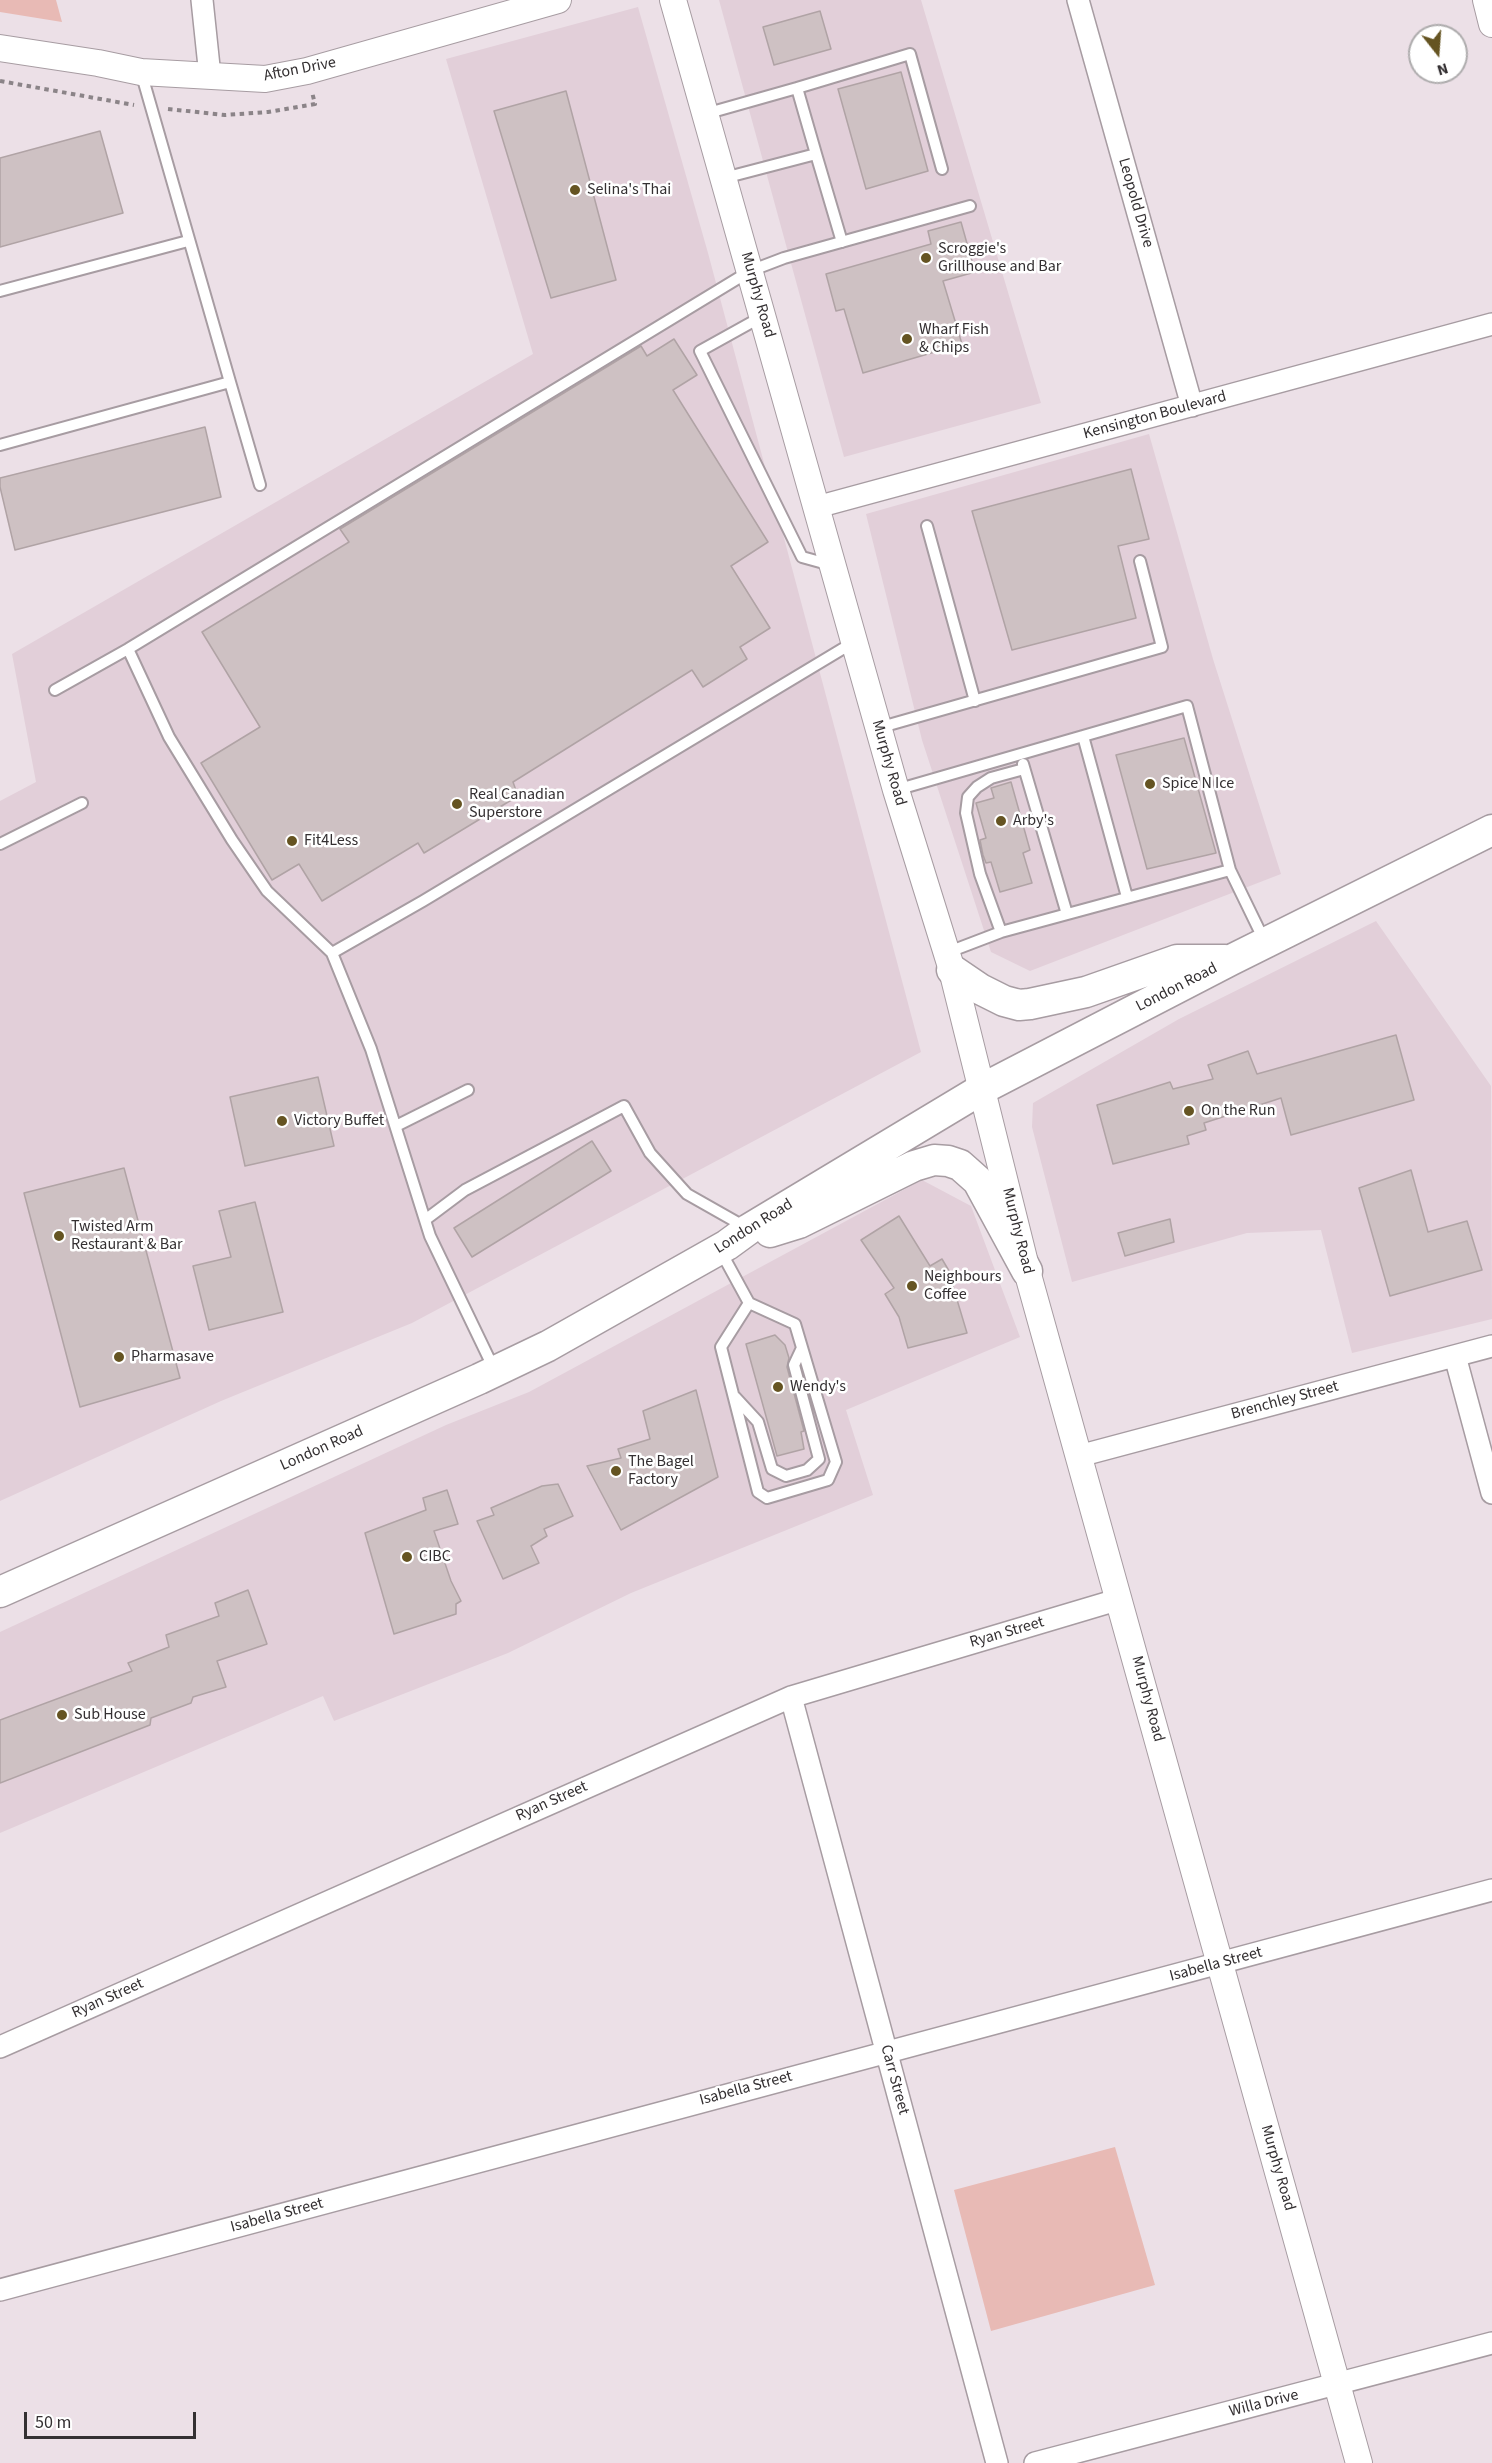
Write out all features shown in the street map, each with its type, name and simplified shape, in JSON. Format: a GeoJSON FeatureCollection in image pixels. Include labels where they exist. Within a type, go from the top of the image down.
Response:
{"type":"FeatureCollection","features":[{"type":"Feature","properties":{"kind":"main road","name":"London Road"},"geometry":{"type":"LineString","coordinates":[[0,1592],[548,1346],[732,1241],[982,1089],[1265,943],[1492,830]]}},
{"type":"Feature","properties":{"kind":"main road"},"geometry":{"type":"LineString","coordinates":[[949,962],[980,989],[1004,1001],[1019,1005],[1086,992],[1177,960],[1232,960]]}},
{"type":"Feature","properties":{"kind":"main road"},"geometry":{"type":"LineString","coordinates":[[732,1241],[799,1222],[914,1166],[941,1160],[960,1166],[978,1181],[1027,1271]]}},
{"type":"Feature","properties":{"kind":"street"},"geometry":{"type":"LineString","coordinates":[[202,0],[210,76]]}},
{"type":"Feature","properties":{"kind":"street","name":"Afton Drive"},"geometry":{"type":"LineString","coordinates":[[0,48],[141,72],[265,79],[307,71],[558,0]]}},
{"type":"Feature","properties":{"kind":"street","name":"Murphy Road"},"geometry":{"type":"LineString","coordinates":[[673,0],[878,728],[949,962],[1027,1271],[1359,2463]]}},
{"type":"Feature","properties":{"kind":"street","name":"Leopold Drive"},"geometry":{"type":"LineString","coordinates":[[1078,0],[1192,406]]}},
{"type":"Feature","properties":{"kind":"street"},"geometry":{"type":"LineString","coordinates":[[1486,0],[1492,24]]}},
{"type":"Feature","properties":{"kind":"street","name":"Kensington Boulevard"},"geometry":{"type":"LineString","coordinates":[[817,507],[1492,324]]}},
{"type":"Feature","properties":{"kind":"street","name":"Brenchley Street"},"geometry":{"type":"LineString","coordinates":[[1078,1456],[1492,1346]]}},
{"type":"Feature","properties":{"kind":"street"},"geometry":{"type":"LineString","coordinates":[[1455,1356],[1492,1493]]}},
{"type":"Feature","properties":{"kind":"street","name":"Ryan Street"},"geometry":{"type":"LineString","coordinates":[[0,2047],[791,1696],[1120,1599]]}},
{"type":"Feature","properties":{"kind":"street","name":"Carr Street"},"geometry":{"type":"LineString","coordinates":[[791,1696],[998,2463]]}},
{"type":"Feature","properties":{"kind":"street","name":"Isabella Street"},"geometry":{"type":"LineString","coordinates":[[0,2290],[1492,1890]]}},
{"type":"Feature","properties":{"kind":"street","name":"Willa Drive"},"geometry":{"type":"LineString","coordinates":[[1035,2463],[1492,2343]]}},
{"type":"Feature","properties":{"kind":"lane"},"geometry":{"type":"LineString","coordinates":[[705,114],[910,54],[942,169]]}},
{"type":"Feature","properties":{"kind":"lane"},"geometry":{"type":"LineString","coordinates":[[141,72],[260,485]]}},
{"type":"Feature","properties":{"kind":"lane"},"geometry":{"type":"LineString","coordinates":[[797,88],[842,242]]}},
{"type":"Feature","properties":{"kind":"lane"},"geometry":{"type":"LineString","coordinates":[[724,178],[816,154]]}},
{"type":"Feature","properties":{"kind":"lane"},"geometry":{"type":"LineString","coordinates":[[55,690],[128,649],[750,271],[784,258],[970,206]]}},
{"type":"Feature","properties":{"kind":"lane"},"geometry":{"type":"LineString","coordinates":[[0,291],[188,241]]}},
{"type":"Feature","properties":{"kind":"lane"},"geometry":{"type":"LineString","coordinates":[[763,316],[700,351],[802,557],[834,566]]}},
{"type":"Feature","properties":{"kind":"lane"},"geometry":{"type":"LineString","coordinates":[[0,445],[230,382]]}},
{"type":"Feature","properties":{"kind":"lane"},"geometry":{"type":"LineString","coordinates":[[927,526],[975,701]]}},
{"type":"Feature","properties":{"kind":"lane"},"geometry":{"type":"LineString","coordinates":[[878,728],[1162,647],[1140,561]]}},
{"type":"Feature","properties":{"kind":"lane"},"geometry":{"type":"LineString","coordinates":[[332,953],[423,901],[854,642]]}},
{"type":"Feature","properties":{"kind":"lane"},"geometry":{"type":"LineString","coordinates":[[128,649],[170,736],[238,848],[267,891],[332,953],[371,1049],[430,1236],[496,1371]]}},
{"type":"Feature","properties":{"kind":"lane"},"geometry":{"type":"LineString","coordinates":[[896,790],[1187,706],[1230,870],[1265,943]]}},
{"type":"Feature","properties":{"kind":"lane"},"geometry":{"type":"LineString","coordinates":[[1083,736],[1127,897]]}},
{"type":"Feature","properties":{"kind":"lane"},"geometry":{"type":"LineString","coordinates":[[1020,754],[1067,914]]}},
{"type":"Feature","properties":{"kind":"lane"},"geometry":{"type":"LineString","coordinates":[[1001,932],[980,874],[966,813],[968,797],[977,787],[991,778],[1024,769]]}},
{"type":"Feature","properties":{"kind":"lane"},"geometry":{"type":"LineString","coordinates":[[0,844],[82,803]]}},
{"type":"Feature","properties":{"kind":"lane"},"geometry":{"type":"LineString","coordinates":[[949,962],[1001,932],[1230,870]]}},
{"type":"Feature","properties":{"kind":"lane"},"geometry":{"type":"LineString","coordinates":[[396,1126],[468,1090]]}},
{"type":"Feature","properties":{"kind":"lane"},"geometry":{"type":"LineString","coordinates":[[425,1220],[465,1190],[624,1106],[650,1153],[732,1241],[748,1304],[722,1347],[758,1492],[767,1498],[828,1480],[836,1462],[795,1324],[748,1304]]}},
{"type":"Feature","properties":{"kind":"lane"},"geometry":{"type":"LineString","coordinates":[[733,1394],[758,1422],[772,1469],[786,1476],[807,1470],[819,1459],[794,1365],[802,1348]]}},
{"type":"Feature","properties":{"kind":"shaded area"},"geometry":{"type":"Polygon","coordinates":[[[0,0],[56,0],[62,22],[0,12],[0,0]]]}},
{"type":"Feature","properties":{"kind":"shaded area"},"geometry":{"type":"Polygon","coordinates":[[[719,0],[921,0],[1041,403],[844,457],[719,0]]]}},
{"type":"Feature","properties":{"kind":"shaded area"},"geometry":{"type":"Polygon","coordinates":[[[638,7],[708,253],[921,1052],[412,1323],[221,1401],[0,1501],[0,801],[36,782],[12,654],[533,354],[446,59],[638,7]]]}},
{"type":"Feature","properties":{"kind":"shaded area"},"geometry":{"type":"Polygon","coordinates":[[[1149,434],[1213,659],[1281,874],[1030,971],[991,952],[922,740],[866,514],[1149,434]]]}},
{"type":"Feature","properties":{"kind":"shaded area"},"geometry":{"type":"Polygon","coordinates":[[[1376,921],[1491,1086],[1492,1319],[1352,1353],[1321,1230],[1247,1233],[1072,1282],[1032,1127],[1033,1103],[1179,1019],[1376,921]]]}},
{"type":"Feature","properties":{"kind":"shaded area"},"geometry":{"type":"Polygon","coordinates":[[[922,1180],[971,1206],[1020,1337],[846,1410],[873,1495],[631,1593],[508,1653],[334,1721],[323,1696],[0,1833],[0,1632],[446,1425],[529,1392],[922,1180]]]}},
{"type":"Feature","properties":{"kind":"shaded area"},"geometry":{"type":"Polygon","coordinates":[[[1115,2147],[1155,2285],[991,2331],[954,2190],[1115,2147]]]}},
{"type":"Feature","properties":{"kind":"building"},"geometry":{"type":"Polygon","coordinates":[[[820,11],[831,49],[774,65],[763,27],[820,11]]]}},
{"type":"Feature","properties":{"kind":"building"},"geometry":{"type":"Polygon","coordinates":[[[901,72],[928,171],[866,189],[838,89],[901,72]]]}},
{"type":"Feature","properties":{"kind":"building"},"geometry":{"type":"Polygon","coordinates":[[[566,91],[616,280],[551,298],[494,111],[566,91]]]}},
{"type":"Feature","properties":{"kind":"building"},"geometry":{"type":"Polygon","coordinates":[[[100,131],[123,213],[0,247],[0,158],[100,131]]]}},
{"type":"Feature","properties":{"kind":"building"},"geometry":{"type":"Polygon","coordinates":[[[961,222],[975,272],[943,281],[962,344],[863,373],[844,309],[836,311],[826,274],[931,244],[928,231],[961,222]]]}},
{"type":"Feature","properties":{"kind":"building"},"geometry":{"type":"Polygon","coordinates":[[[674,339],[697,375],[673,390],[768,542],[731,566],[770,628],[740,647],[747,659],[703,687],[692,670],[513,782],[518,796],[424,853],[418,843],[322,901],[299,864],[272,880],[201,763],[260,727],[202,632],[349,542],[340,529],[641,346],[647,356],[674,339]]]}},
{"type":"Feature","properties":{"kind":"building"},"geometry":{"type":"Polygon","coordinates":[[[205,427],[221,497],[15,550],[0,487],[0,478],[205,427]]]}},
{"type":"Feature","properties":{"kind":"building"},"geometry":{"type":"Polygon","coordinates":[[[1131,469],[1149,539],[1118,546],[1136,618],[1012,650],[972,511],[1131,469]]]}},
{"type":"Feature","properties":{"kind":"building"},"geometry":{"type":"Polygon","coordinates":[[[1184,738],[1216,853],[1147,869],[1116,755],[1184,738]]]}},
{"type":"Feature","properties":{"kind":"building","name":"Arby's"},"geometry":{"type":"Polygon","coordinates":[[[1011,782],[1030,850],[1023,853],[1032,883],[1000,892],[991,862],[986,863],[983,855],[980,840],[986,838],[976,803],[994,798],[991,788],[1011,782]]]}},
{"type":"Feature","properties":{"kind":"building"},"geometry":{"type":"Polygon","coordinates":[[[1396,1035],[1414,1100],[1291,1135],[1281,1098],[1204,1123],[1206,1130],[1187,1136],[1189,1144],[1113,1164],[1097,1105],[1170,1082],[1173,1089],[1213,1079],[1208,1065],[1248,1051],[1257,1074],[1396,1035]]]}},
{"type":"Feature","properties":{"kind":"building","name":"Victory Buffet"},"geometry":{"type":"Polygon","coordinates":[[[318,1077],[334,1146],[245,1166],[230,1097],[318,1077]]]}},
{"type":"Feature","properties":{"kind":"building"},"geometry":{"type":"Polygon","coordinates":[[[592,1141],[611,1171],[472,1257],[454,1228],[592,1141]]]}},
{"type":"Feature","properties":{"kind":"building"},"geometry":{"type":"Polygon","coordinates":[[[124,1168],[180,1378],[80,1407],[24,1193],[124,1168]]]}},
{"type":"Feature","properties":{"kind":"building"},"geometry":{"type":"Polygon","coordinates":[[[1411,1170],[1428,1232],[1467,1221],[1482,1270],[1390,1296],[1359,1188],[1411,1170]]]}},
{"type":"Feature","properties":{"kind":"building"},"geometry":{"type":"Polygon","coordinates":[[[255,1202],[283,1312],[209,1330],[193,1266],[231,1257],[219,1211],[255,1202]]]}},
{"type":"Feature","properties":{"kind":"building"},"geometry":{"type":"Polygon","coordinates":[[[899,1216],[930,1266],[942,1259],[955,1281],[952,1283],[967,1333],[908,1348],[899,1317],[885,1294],[894,1288],[861,1240],[899,1216]]]}},
{"type":"Feature","properties":{"kind":"building"},"geometry":{"type":"Polygon","coordinates":[[[1170,1219],[1174,1242],[1125,1256],[1118,1233],[1170,1219]]]}},
{"type":"Feature","properties":{"kind":"building","name":"Wendy's"},"geometry":{"type":"Polygon","coordinates":[[[775,1335],[785,1345],[789,1358],[787,1367],[804,1431],[801,1432],[804,1449],[777,1456],[746,1344],[775,1335]]]}},
{"type":"Feature","properties":{"kind":"building"},"geometry":{"type":"Polygon","coordinates":[[[696,1390],[718,1477],[621,1530],[587,1466],[621,1458],[618,1449],[650,1439],[643,1411],[696,1390]]]}},
{"type":"Feature","properties":{"kind":"building"},"geometry":{"type":"Polygon","coordinates":[[[558,1484],[573,1516],[544,1529],[547,1536],[531,1546],[539,1563],[503,1579],[477,1521],[494,1515],[491,1508],[542,1486],[558,1484]]]}},
{"type":"Feature","properties":{"kind":"building","name":"CIBC"},"geometry":{"type":"Polygon","coordinates":[[[447,1490],[458,1524],[434,1531],[451,1581],[461,1601],[456,1604],[456,1614],[394,1634],[365,1533],[426,1510],[423,1498],[447,1490]]]}},
{"type":"Feature","properties":{"kind":"building"},"geometry":{"type":"Polygon","coordinates":[[[248,1590],[267,1644],[217,1661],[226,1687],[193,1697],[191,1703],[151,1718],[150,1725],[0,1783],[0,1720],[132,1671],[128,1663],[169,1647],[166,1635],[219,1616],[215,1603],[248,1590]]]}},
{"type":"Feature","properties":{"kind":"place","name":"Selina's Thai"},"geometry":{"type":"Point","coordinates":[575,190]}},
{"type":"Feature","properties":{"kind":"place","name":"Scroggie's Grillhouse and Bar"},"geometry":{"type":"Point","coordinates":[926,258]}},
{"type":"Feature","properties":{"kind":"place","name":"Wharf Fish & Chips"},"geometry":{"type":"Point","coordinates":[907,339]}},
{"type":"Feature","properties":{"kind":"place","name":"Spice N Ice"},"geometry":{"type":"Point","coordinates":[1150,784]}},
{"type":"Feature","properties":{"kind":"place","name":"Real Canadian Superstore"},"geometry":{"type":"Point","coordinates":[457,804]}},
{"type":"Feature","properties":{"kind":"place","name":"Arby's"},"geometry":{"type":"Point","coordinates":[1001,821]}},
{"type":"Feature","properties":{"kind":"place","name":"Fit4Less"},"geometry":{"type":"Point","coordinates":[292,841]}},
{"type":"Feature","properties":{"kind":"place","name":"On the Run"},"geometry":{"type":"Point","coordinates":[1189,1111]}},
{"type":"Feature","properties":{"kind":"place","name":"Victory Buffet"},"geometry":{"type":"Point","coordinates":[282,1121]}},
{"type":"Feature","properties":{"kind":"place","name":"Twisted Arm Restaurant & Bar"},"geometry":{"type":"Point","coordinates":[59,1236]}},
{"type":"Feature","properties":{"kind":"place","name":"Neighbours Coffee"},"geometry":{"type":"Point","coordinates":[912,1286]}},
{"type":"Feature","properties":{"kind":"place","name":"Pharmasave"},"geometry":{"type":"Point","coordinates":[119,1357]}},
{"type":"Feature","properties":{"kind":"place","name":"Wendy's"},"geometry":{"type":"Point","coordinates":[778,1387]}},
{"type":"Feature","properties":{"kind":"place","name":"The Bagel Factory"},"geometry":{"type":"Point","coordinates":[616,1471]}},
{"type":"Feature","properties":{"kind":"place","name":"CIBC"},"geometry":{"type":"Point","coordinates":[407,1557]}},
{"type":"Feature","properties":{"kind":"place","name":"Sub House"},"geometry":{"type":"Point","coordinates":[62,1715]}}]}
